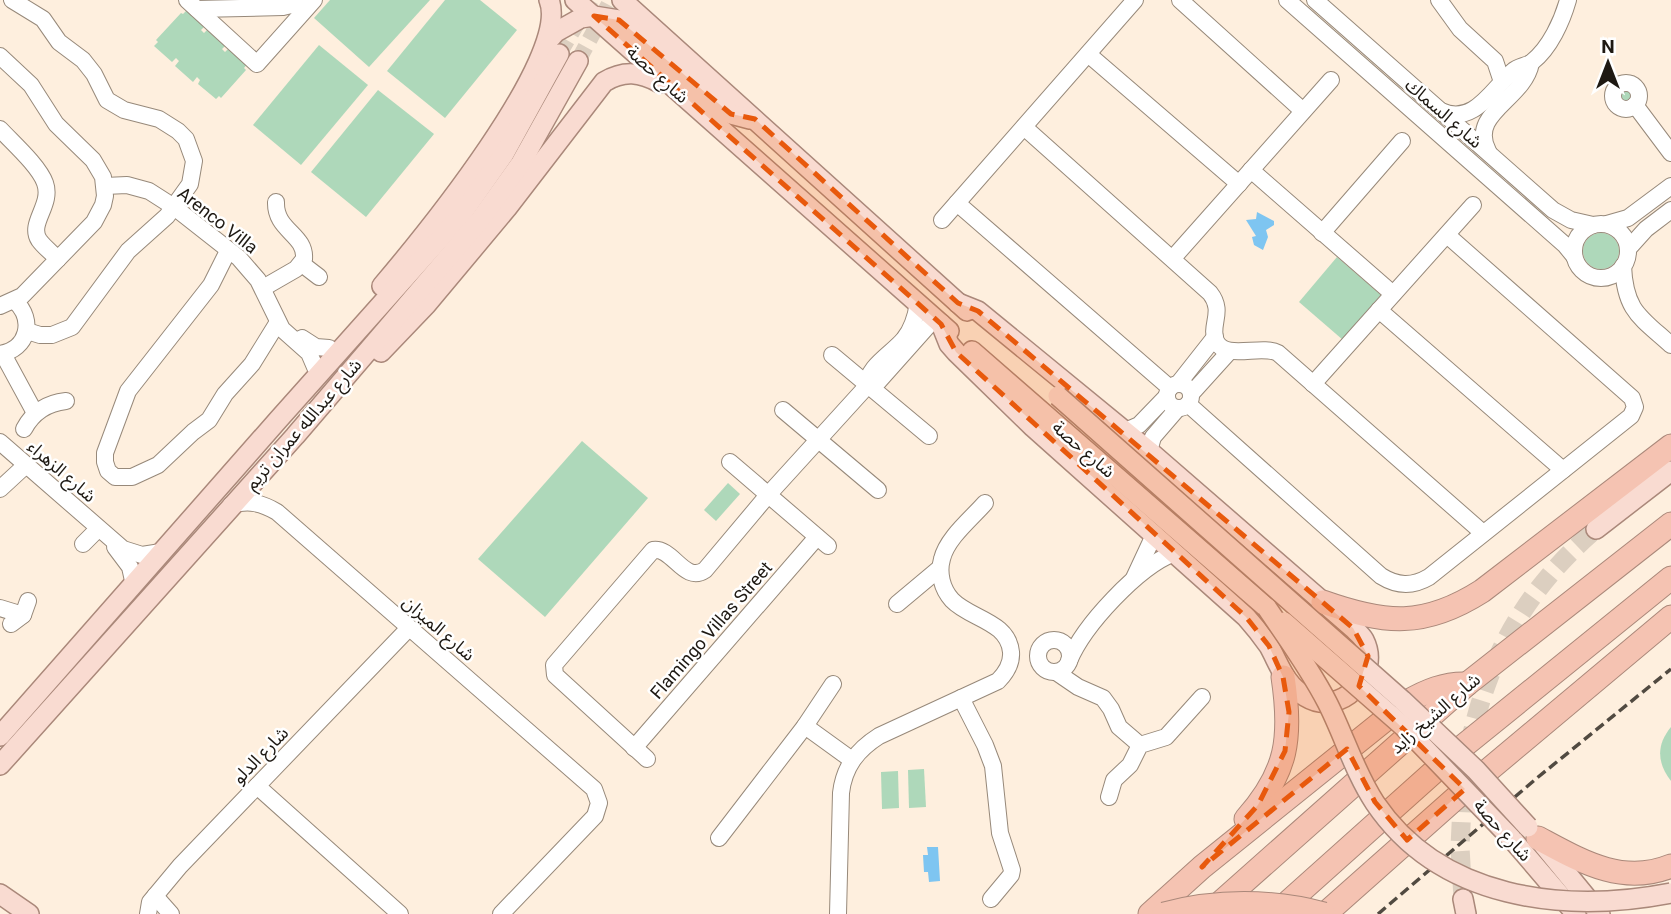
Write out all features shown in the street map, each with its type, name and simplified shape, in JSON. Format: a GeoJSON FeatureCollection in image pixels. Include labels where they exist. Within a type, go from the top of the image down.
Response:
{"type":"FeatureCollection","features":[{"type":"Feature","properties":{"kind":"highway"},"geometry":{"type":"LineString","coordinates":[[1323,602],[1361,615],[1392,619],[1424,616],[1455,607],[1482,591],[1671,446]]}},
{"type":"Feature","properties":{"kind":"highway","name":"شارع الشيخ زايد"},"geometry":{"type":"LineString","coordinates":[[1207,914],[1467,684],[1671,524]]}},
{"type":"Feature","properties":{"kind":"highway"},"geometry":{"type":"LineString","coordinates":[[1275,914],[1456,752],[1671,578]]}},
{"type":"Feature","properties":{"kind":"highway"},"geometry":{"type":"LineString","coordinates":[[1164,914],[1211,905],[1253,904],[1295,907],[1324,914],[1525,739],[1671,617]]}},
{"type":"Feature","properties":{"kind":"highway"},"geometry":{"type":"LineString","coordinates":[[1525,739],[1572,708],[1671,631]]}},
{"type":"Feature","properties":{"kind":"highway"},"geometry":{"type":"LineString","coordinates":[[1202,867],[1258,805],[1279,770],[1288,732],[1289,712],[1283,677]]}},
{"type":"Feature","properties":{"kind":"highway"},"geometry":{"type":"LineString","coordinates":[[1150,914],[1202,867],[1407,702],[1440,687],[1467,684]]}},
{"type":"Feature","properties":{"kind":"highway"},"geometry":{"type":"LineString","coordinates":[[1533,832],[1589,865],[1612,872],[1636,874],[1671,866]]}},
{"type":"Feature","properties":{"kind":"main road"},"geometry":{"type":"LineString","coordinates":[[549,0],[553,13],[553,49]]}},
{"type":"Feature","properties":{"kind":"main road","name":"شارع حصة"},"geometry":{"type":"LineString","coordinates":[[575,0],[1404,727],[1512,839],[1576,914]]}},
{"type":"Feature","properties":{"kind":"main road","name":"شارع حصة"},"geometry":{"type":"LineString","coordinates":[[622,0],[1058,396],[1402,700],[1476,770],[1533,832],[1600,914]]}},
{"type":"Feature","properties":{"kind":"main road"},"geometry":{"type":"LineString","coordinates":[[642,0],[672,44]]}},
{"type":"Feature","properties":{"kind":"main road"},"geometry":{"type":"LineString","coordinates":[[278,420],[329,348],[461,189],[568,24],[594,16],[619,20],[721,107],[731,114],[755,119]]}},
{"type":"Feature","properties":{"kind":"main road","name":"شارع عبدالله عمران تريم"},"geometry":{"type":"LineString","coordinates":[[0,736],[461,215],[504,154],[553,49]]}},
{"type":"Feature","properties":{"kind":"main road","name":"شارع عبدالله عمران تريم"},"geometry":{"type":"LineString","coordinates":[[0,765],[295,436],[494,202],[521,163],[578,61]]}},
{"type":"Feature","properties":{"kind":"main road"},"geometry":{"type":"LineString","coordinates":[[295,436],[348,387],[426,305],[507,208],[604,82],[615,75],[642,74],[682,96]]}},
{"type":"Feature","properties":{"kind":"main road"},"geometry":{"type":"LineString","coordinates":[[938,321],[956,352],[1033,426],[1246,617],[1269,646],[1283,677],[1295,691],[1310,700],[1327,702],[1343,698],[1357,688],[1366,673],[1368,656],[1364,640],[1149,451],[978,311],[958,303]]}},
{"type":"Feature","properties":{"kind":"main road"},"geometry":{"type":"LineString","coordinates":[[1596,529],[1671,471]]}},
{"type":"Feature","properties":{"kind":"main road"},"geometry":{"type":"LineString","coordinates":[[1267,608],[1320,688],[1355,767],[1374,802],[1400,834],[1429,861],[1481,891],[1520,904],[1549,909],[1618,909],[1671,894]]}},
{"type":"Feature","properties":{"kind":"main road"},"geometry":{"type":"LineString","coordinates":[[0,894],[29,914]]}},
{"type":"Feature","properties":{"kind":"street"},"geometry":{"type":"LineString","coordinates":[[12,0],[43,19],[59,42],[83,60],[94,74],[107,100],[124,110],[159,119],[178,131],[191,149],[193,173],[190,184],[174,208],[160,224],[128,251],[72,327],[51,335],[27,331]]}},
{"type":"Feature","properties":{"kind":"street"},"geometry":{"type":"LineString","coordinates":[[192,5],[284,7],[313,0]]}},
{"type":"Feature","properties":{"kind":"street"},"geometry":{"type":"LineString","coordinates":[[192,5],[257,64],[313,0]]}},
{"type":"Feature","properties":{"kind":"street"},"geometry":{"type":"LineString","coordinates":[[942,220],[1135,0]]}},
{"type":"Feature","properties":{"kind":"street"},"geometry":{"type":"LineString","coordinates":[[1180,0],[1303,111]]}},
{"type":"Feature","properties":{"kind":"street","name":"شارع السماك"},"geometry":{"type":"LineString","coordinates":[[1287,0],[1574,256]]}},
{"type":"Feature","properties":{"kind":"street"},"geometry":{"type":"LineString","coordinates":[[1300,12],[1314,0]]}},
{"type":"Feature","properties":{"kind":"street","name":"شارع السماك"},"geometry":{"type":"LineString","coordinates":[[1314,0],[1553,210],[1571,220],[1600,224]]}},
{"type":"Feature","properties":{"kind":"street"},"geometry":{"type":"LineString","coordinates":[[1438,0],[1460,29],[1499,67],[1502,82]]}},
{"type":"Feature","properties":{"kind":"street"},"geometry":{"type":"LineString","coordinates":[[1439,110],[1455,115],[1471,111],[1502,82],[1541,52],[1559,24],[1568,0]]}},
{"type":"Feature","properties":{"kind":"street"},"geometry":{"type":"LineString","coordinates":[[1088,54],[1238,184]]}},
{"type":"Feature","properties":{"kind":"street"},"geometry":{"type":"LineString","coordinates":[[0,56],[31,85],[55,124],[93,160],[105,186],[100,214],[58,259],[8,303],[25,314],[27,331],[19,346],[2,354],[35,414]]}},
{"type":"Feature","properties":{"kind":"street"},"geometry":{"type":"LineString","coordinates":[[1490,56],[1526,64]]}},
{"type":"Feature","properties":{"kind":"street"},"geometry":{"type":"LineString","coordinates":[[1489,152],[1484,138],[1486,123],[1525,81],[1526,64]]}},
{"type":"Feature","properties":{"kind":"street"},"geometry":{"type":"LineString","coordinates":[[1172,258],[1331,80]]}},
{"type":"Feature","properties":{"kind":"street"},"geometry":{"type":"LineString","coordinates":[[1635,105],[1671,153]]}},
{"type":"Feature","properties":{"kind":"street"},"geometry":{"type":"LineString","coordinates":[[1024,127],[1172,258],[1216,302],[1218,312],[1215,337],[1153,438],[1149,451]]}},
{"type":"Feature","properties":{"kind":"street"},"geometry":{"type":"LineString","coordinates":[[0,130],[43,177],[47,202],[36,225],[36,231],[42,243],[58,259]]}},
{"type":"Feature","properties":{"kind":"street"},"geometry":{"type":"LineString","coordinates":[[1322,233],[1402,141]]}},
{"type":"Feature","properties":{"kind":"street"},"geometry":{"type":"LineString","coordinates":[[1251,170],[1393,295]]}},
{"type":"Feature","properties":{"kind":"street","name":"Arenco Villa"},"geometry":{"type":"LineString","coordinates":[[105,186],[116,184],[138,187],[174,208],[246,265],[262,288],[268,305],[284,332],[309,353],[315,368]]}},
{"type":"Feature","properties":{"kind":"street"},"geometry":{"type":"LineString","coordinates":[[1623,266],[1609,277],[1591,276],[1577,265],[1574,256],[1573,248],[1579,233],[1600,224],[1628,218],[1670,184]]}},
{"type":"Feature","properties":{"kind":"street"},"geometry":{"type":"LineString","coordinates":[[262,288],[302,264],[304,259],[303,248],[278,219],[276,202]]}},
{"type":"Feature","properties":{"kind":"street"},"geometry":{"type":"LineString","coordinates":[[957,203],[1388,580],[1405,584],[1422,581],[1631,416],[1635,407],[1634,402],[1447,235]]}},
{"type":"Feature","properties":{"kind":"street"},"geometry":{"type":"LineString","coordinates":[[1313,384],[1473,205]]}},
{"type":"Feature","properties":{"kind":"street"},"geometry":{"type":"LineString","coordinates":[[1671,210],[1646,229],[1628,249],[1623,266],[1624,286],[1630,305],[1671,345]]}},
{"type":"Feature","properties":{"kind":"street"},"geometry":{"type":"LineString","coordinates":[[1600,224],[1622,233],[1628,249]]}},
{"type":"Feature","properties":{"kind":"street"},"geometry":{"type":"LineString","coordinates":[[228,251],[211,285],[128,391],[106,453],[108,471],[115,477],[124,478],[146,472],[158,465],[192,432],[209,420],[225,394],[252,364],[279,322],[316,347],[329,348]]}},
{"type":"Feature","properties":{"kind":"street"},"geometry":{"type":"LineString","coordinates":[[302,264],[319,278]]}},
{"type":"Feature","properties":{"kind":"street"},"geometry":{"type":"LineString","coordinates":[[908,342],[918,303]]}},
{"type":"Feature","properties":{"kind":"street"},"geometry":{"type":"LineString","coordinates":[[1379,310],[1563,470]]}},
{"type":"Feature","properties":{"kind":"street"},"geometry":{"type":"LineString","coordinates":[[647,760],[555,675],[554,665],[653,550],[663,551],[692,573],[702,572],[869,385],[878,382],[908,342],[938,321]]}},
{"type":"Feature","properties":{"kind":"street"},"geometry":{"type":"LineString","coordinates":[[1215,337],[1218,345],[1230,352],[1263,349],[1274,351],[1483,533]]}},
{"type":"Feature","properties":{"kind":"street"},"geometry":{"type":"LineString","coordinates":[[1125,432],[1179,396],[1230,352]]}},
{"type":"Feature","properties":{"kind":"street"},"geometry":{"type":"LineString","coordinates":[[832,355],[929,436]]}},
{"type":"Feature","properties":{"kind":"street"},"geometry":{"type":"LineString","coordinates":[[24,429],[35,414],[50,404],[66,401]]}},
{"type":"Feature","properties":{"kind":"street"},"geometry":{"type":"LineString","coordinates":[[783,410],[878,490]]}},
{"type":"Feature","properties":{"kind":"street","name":"شارع الزهراء"},"geometry":{"type":"LineString","coordinates":[[0,442],[99,529],[132,553],[152,555],[162,552]]}},
{"type":"Feature","properties":{"kind":"street","name":"Flamingo Villas Street"},"geometry":{"type":"LineString","coordinates":[[634,748],[823,542],[730,462]]}},
{"type":"Feature","properties":{"kind":"street"},"geometry":{"type":"LineString","coordinates":[[0,489],[26,465]]}},
{"type":"Feature","properties":{"kind":"street","name":"شارع الميزان"},"geometry":{"type":"LineString","coordinates":[[260,475],[268,501],[277,512],[594,789],[599,803],[595,816],[501,914]]}},
{"type":"Feature","properties":{"kind":"street","name":"شارع الميزان"},"geometry":{"type":"LineString","coordinates":[[231,505],[253,503],[267,506],[277,512]]}},
{"type":"Feature","properties":{"kind":"street"},"geometry":{"type":"LineString","coordinates":[[841,913],[841,793],[844,775],[852,760],[879,736],[998,681],[1009,668],[1009,642],[992,624],[951,599],[943,584],[940,568],[948,545],[985,503]]}},
{"type":"Feature","properties":{"kind":"street"},"geometry":{"type":"LineString","coordinates":[[83,544],[99,529]]}},
{"type":"Feature","properties":{"kind":"street","name":"شارع الزهراء"},"geometry":{"type":"LineString","coordinates":[[99,529],[126,559],[134,585]]}},
{"type":"Feature","properties":{"kind":"street"},"geometry":{"type":"LineString","coordinates":[[1083,635],[1045,643],[1039,649],[1038,658],[1046,671],[1064,666],[1083,635],[1133,578],[1154,535]]}},
{"type":"Feature","properties":{"kind":"street"},"geometry":{"type":"LineString","coordinates":[[1133,578],[1174,553]]}},
{"type":"Feature","properties":{"kind":"street"},"geometry":{"type":"LineString","coordinates":[[897,604],[940,568]]}},
{"type":"Feature","properties":{"kind":"street"},"geometry":{"type":"LineString","coordinates":[[0,608],[21,613]]}},
{"type":"Feature","properties":{"kind":"street","name":"شارع الدلو"},"geometry":{"type":"LineString","coordinates":[[149,914],[150,902],[180,866],[409,628]]}},
{"type":"Feature","properties":{"kind":"street"},"geometry":{"type":"LineString","coordinates":[[1059,641],[1069,653],[1064,666]]}},
{"type":"Feature","properties":{"kind":"street"},"geometry":{"type":"LineString","coordinates":[[1011,659],[1038,658]]}},
{"type":"Feature","properties":{"kind":"street"},"geometry":{"type":"LineString","coordinates":[[1064,666],[1077,687],[1103,698],[1119,727],[1140,745]]}},
{"type":"Feature","properties":{"kind":"street"},"geometry":{"type":"LineString","coordinates":[[719,838],[805,726],[833,684]]}},
{"type":"Feature","properties":{"kind":"street"},"geometry":{"type":"LineString","coordinates":[[1109,797],[1114,780],[1130,765],[1140,745],[1166,737],[1202,697]]}},
{"type":"Feature","properties":{"kind":"street"},"geometry":{"type":"LineString","coordinates":[[961,698],[993,766],[1000,833],[1012,870],[1009,878],[991,899]]}},
{"type":"Feature","properties":{"kind":"street"},"geometry":{"type":"LineString","coordinates":[[805,726],[852,760]]}},
{"type":"Feature","properties":{"kind":"street"},"geometry":{"type":"LineString","coordinates":[[257,786],[400,914]]}},
{"type":"Feature","properties":{"kind":"street"},"geometry":{"type":"LineString","coordinates":[[155,896],[171,914]]}},
{"type":"Feature","properties":{"kind":"street"},"geometry":{"type":"LineString","coordinates":[[0,904],[24,914]]}},
{"type":"Feature","properties":{"kind":"highlighted area"},"geometry":{"type":"Polygon","coordinates":[[[594,16],[619,20],[731,114],[755,119],[958,303],[978,311],[1353,628],[1368,656],[1359,686],[1465,789],[1407,840],[1375,802],[1347,749],[1202,867],[1258,805],[1285,751],[1289,712],[1283,677],[1269,646],[1246,617],[956,352],[941,324],[594,16]]]}},
{"type":"Feature","properties":{"kind":"green space"},"geometry":{"type":"Polygon","coordinates":[[[330,0],[430,0],[369,67],[314,18],[330,0]]]}},
{"type":"Feature","properties":{"kind":"green space"},"geometry":{"type":"Polygon","coordinates":[[[445,0],[480,0],[517,30],[445,118],[387,71],[445,0]]]}},
{"type":"Feature","properties":{"kind":"green space"},"geometry":{"type":"Polygon","coordinates":[[[187,10],[205,26],[201,30],[204,33],[207,30],[225,46],[222,49],[225,52],[230,47],[248,63],[244,68],[246,70],[221,98],[219,96],[216,99],[198,84],[200,80],[197,77],[193,82],[175,66],[179,61],[176,58],[172,62],[154,46],[158,42],[156,40],[187,10]]]}},
{"type":"Feature","properties":{"kind":"green space"},"geometry":{"type":"Polygon","coordinates":[[[319,45],[368,85],[301,165],[253,125],[319,45]]]}},
{"type":"Feature","properties":{"kind":"green space"},"geometry":{"type":"Polygon","coordinates":[[[1626,86],[1632,89],[1635,95],[1632,101],[1626,104],[1620,101],[1617,95],[1620,89],[1626,86]]]}},
{"type":"Feature","properties":{"kind":"green space"},"geometry":{"type":"Polygon","coordinates":[[[378,90],[434,134],[366,217],[311,172],[378,90]]]}},
{"type":"Feature","properties":{"kind":"green space"},"geometry":{"type":"Polygon","coordinates":[[[1601,233],[1614,238],[1619,251],[1614,264],[1601,269],[1588,264],[1583,251],[1588,238],[1601,233]]]}},
{"type":"Feature","properties":{"kind":"green space"},"geometry":{"type":"Polygon","coordinates":[[[1337,257],[1381,295],[1343,340],[1299,302],[1337,257]]]}},
{"type":"Feature","properties":{"kind":"green space"},"geometry":{"type":"Polygon","coordinates":[[[582,441],[648,498],[545,617],[478,559],[582,441]]]}},
{"type":"Feature","properties":{"kind":"green space"},"geometry":{"type":"Polygon","coordinates":[[[728,483],[740,494],[716,521],[704,510],[728,483]]]}},
{"type":"Feature","properties":{"kind":"green space"},"geometry":{"type":"Polygon","coordinates":[[[1671,727],[1671,781],[1663,768],[1660,754],[1663,740],[1671,727]]]}},
{"type":"Feature","properties":{"kind":"green space"},"geometry":{"type":"Polygon","coordinates":[[[924,769],[926,807],[909,808],[908,770],[924,769]]]}},
{"type":"Feature","properties":{"kind":"green space"},"geometry":{"type":"Polygon","coordinates":[[[898,771],[899,808],[882,809],[881,772],[898,771]]]}},
{"type":"Feature","properties":{"kind":"water"},"geometry":{"type":"Polygon","coordinates":[[[1257,212],[1274,221],[1274,225],[1266,230],[1268,237],[1263,250],[1254,245],[1252,237],[1256,236],[1246,220],[1256,219],[1257,212]]]}},
{"type":"Feature","properties":{"kind":"water"},"geometry":{"type":"Polygon","coordinates":[[[927,847],[938,847],[940,881],[929,882],[928,872],[924,872],[923,855],[928,855],[927,847]]]}},
{"type":"Feature","properties":{"kind":"tunnel"},"geometry":{"type":"LineString","coordinates":[[559,54],[591,0]]}},
{"type":"Feature","properties":{"kind":"tunnel"},"geometry":{"type":"LineString","coordinates":[[578,61],[611,0]]}},
{"type":"Feature","properties":{"kind":"tunnel"},"geometry":{"type":"LineString","coordinates":[[1469,747],[1487,683],[1513,626],[1549,576],[1596,529]]}},
{"type":"Feature","properties":{"kind":"tunnel"},"geometry":{"type":"LineString","coordinates":[[1463,784],[1460,847],[1463,899]]}},
{"type":"Feature","properties":{"kind":"railway"},"geometry":{"type":"LineString","coordinates":[[1378,914],[1537,778],[1671,669]]}}]}
